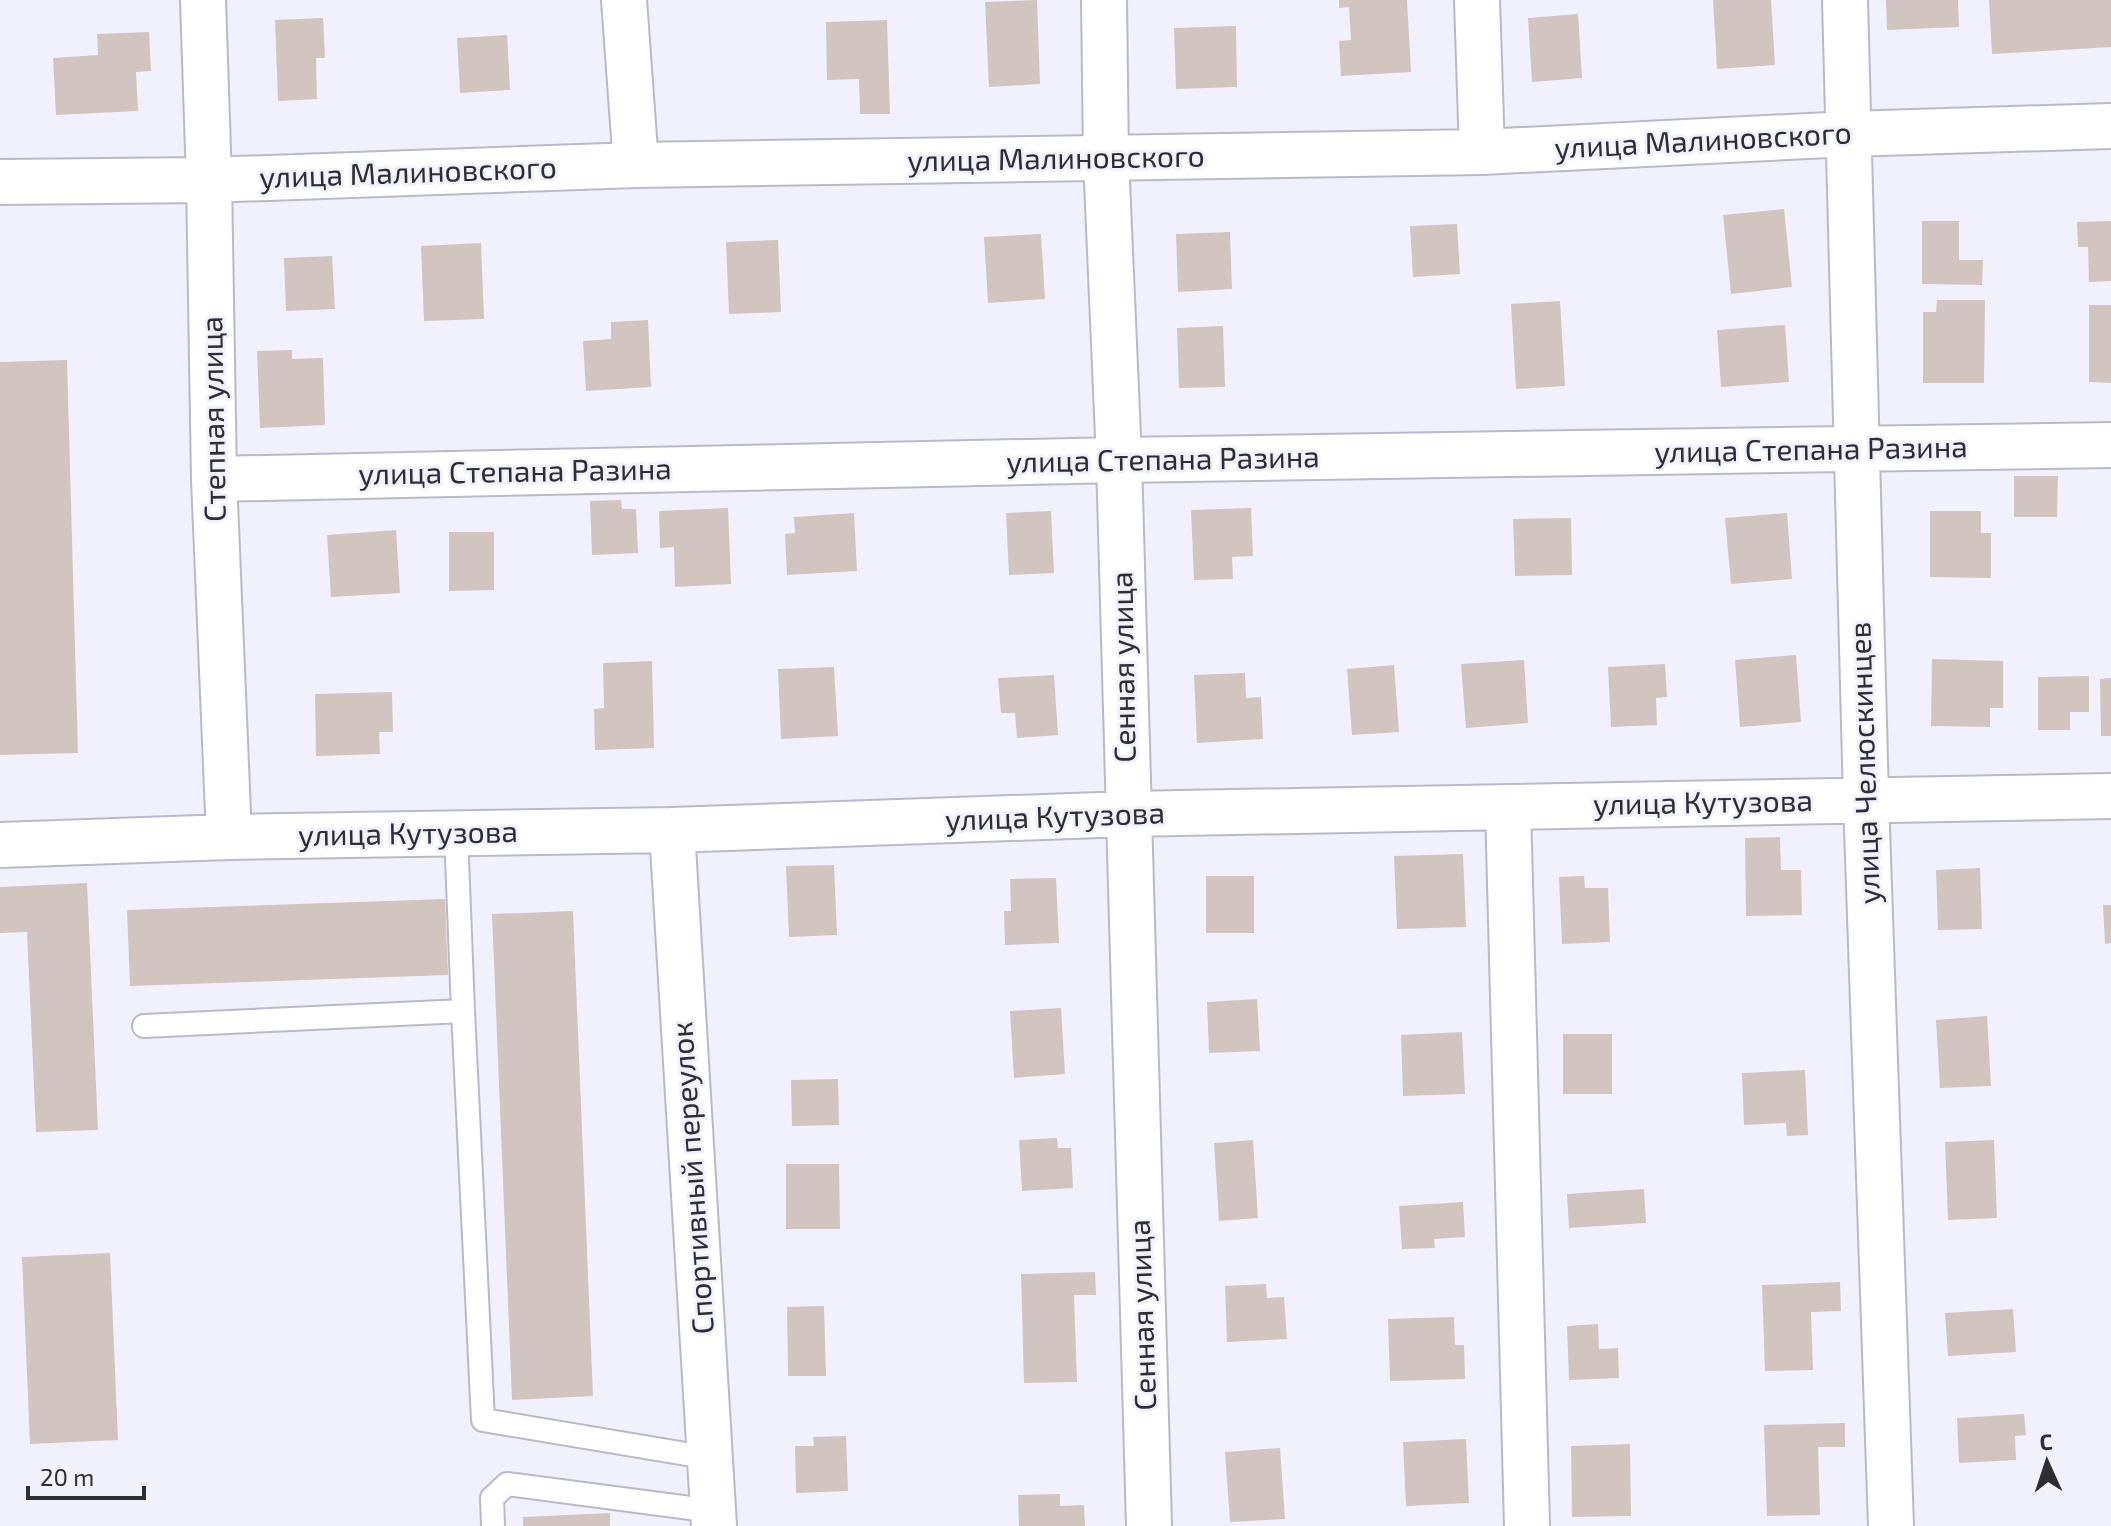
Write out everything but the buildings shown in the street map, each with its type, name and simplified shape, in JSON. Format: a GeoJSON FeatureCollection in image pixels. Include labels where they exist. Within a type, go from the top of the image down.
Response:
{"type":"FeatureCollection","features":[{"type":"Feature","properties":{"kind":"street","name":"Степная улица"},"geometry":{"type":"LineString","coordinates":[[203,0],[214,479],[229,837]]}},
{"type":"Feature","properties":{"kind":"street"},"geometry":{"type":"LineString","coordinates":[[624,0],[636,165]]}},
{"type":"Feature","properties":{"kind":"street","name":"Сенная улица"},"geometry":{"type":"LineString","coordinates":[[1104,0],[1106,158],[1119,460],[1149,1526]]}},
{"type":"Feature","properties":{"kind":"street"},"geometry":{"type":"LineString","coordinates":[[1477,0],[1482,152]]}},
{"type":"Feature","properties":{"kind":"street","name":"улица Челюскинцев"},"geometry":{"type":"LineString","coordinates":[[1845,0],[1866,799],[1891,1526]]}},
{"type":"Feature","properties":{"kind":"street","name":"улица Малиновского"},"geometry":{"type":"LineString","coordinates":[[0,182],[209,180],[636,165],[1482,152],[1849,134],[2111,126]]}},
{"type":"Feature","properties":{"kind":"street","name":"улица Степана Разина"},"geometry":{"type":"LineString","coordinates":[[214,479],[1119,460],[2111,445]]}},
{"type":"Feature","properties":{"kind":"street","name":"улица Кутузова"},"geometry":{"type":"LineString","coordinates":[[0,845],[229,837],[672,830],[1128,814],[2111,796]]}},
{"type":"Feature","properties":{"kind":"street"},"geometry":{"type":"LineString","coordinates":[[1508,807],[1527,1526]]}},
{"type":"Feature","properties":{"kind":"street","name":"Спортивный переулок"},"geometry":{"type":"LineString","coordinates":[[672,830],[714,1519]]}},
{"type":"Feature","properties":{"kind":"lane"},"geometry":{"type":"LineString","coordinates":[[456,833],[483,1420],[710,1458]]}},
{"type":"Feature","properties":{"kind":"lane"},"geometry":{"type":"LineString","coordinates":[[144,1026],[463,1011]]}},
{"type":"Feature","properties":{"kind":"lane"},"geometry":{"type":"LineString","coordinates":[[493,1526],[492,1498],[507,1484],[714,1519]]}}]}
